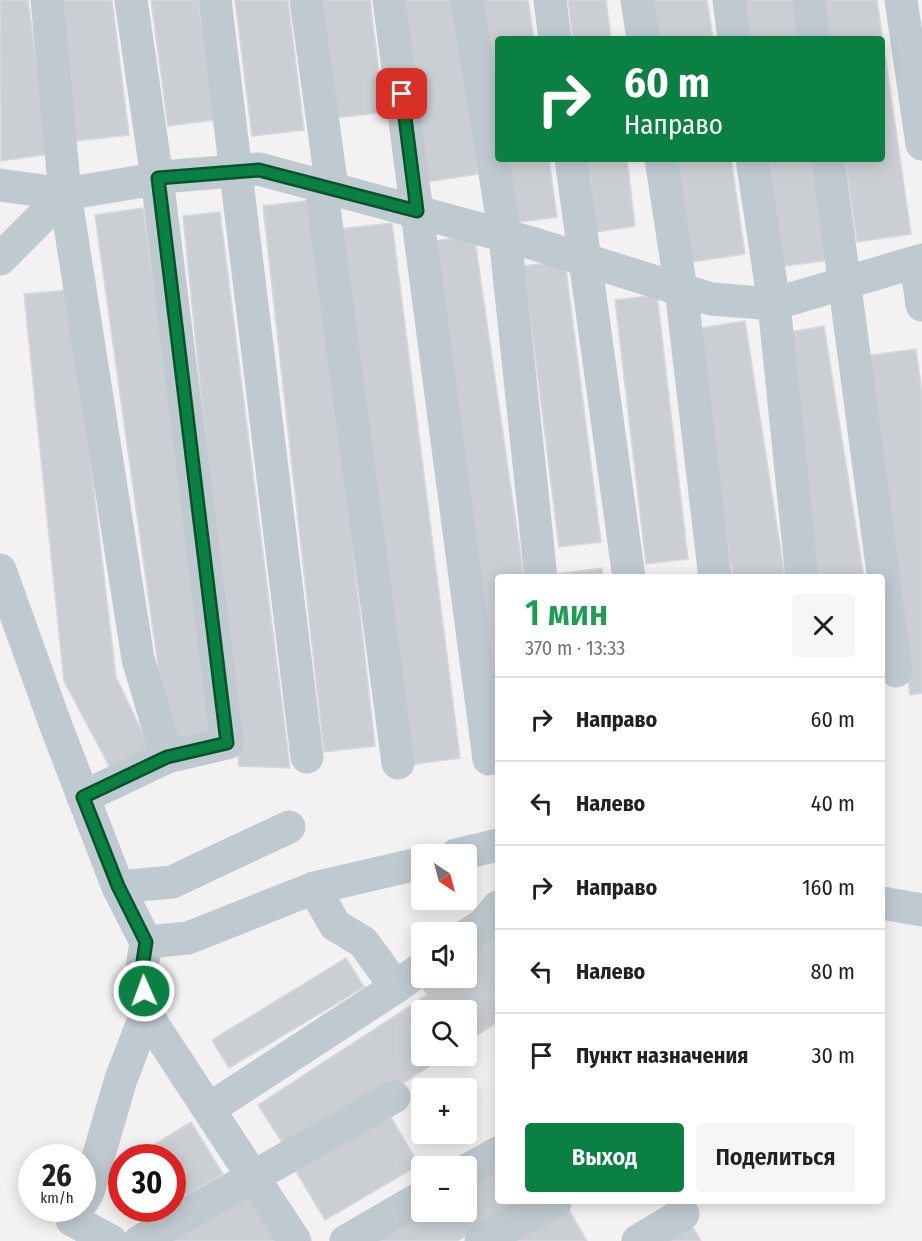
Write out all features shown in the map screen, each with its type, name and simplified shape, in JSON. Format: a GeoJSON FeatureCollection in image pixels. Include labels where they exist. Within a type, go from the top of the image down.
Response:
{"type":"FeatureCollection","features":[{"type":"Feature","properties":{"kind":"street"},"geometry":{"type":"LineString","coordinates":[[47,0],[65,194],[138,659],[167,757]]}},
{"type":"Feature","properties":{"kind":"street"},"geometry":{"type":"LineString","coordinates":[[83,797],[167,757],[227,743],[158,178],[131,0]]}},
{"type":"Feature","properties":{"kind":"street"},"geometry":{"type":"LineString","coordinates":[[215,0],[307,757]]}},
{"type":"Feature","properties":{"kind":"street"},"geometry":{"type":"LineString","coordinates":[[306,0],[326,186],[398,763]]}},
{"type":"Feature","properties":{"kind":"street"},"geometry":{"type":"LineString","coordinates":[[389,0],[489,759]]}},
{"type":"Feature","properties":{"kind":"street"},"geometry":{"type":"LineString","coordinates":[[467,0],[505,236],[541,574]]}},
{"type":"Feature","properties":{"kind":"street"},"geometry":{"type":"LineString","coordinates":[[550,0],[555,36]]}},
{"type":"Feature","properties":{"kind":"street"},"geometry":{"type":"LineString","coordinates":[[637,0],[643,36]]}},
{"type":"Feature","properties":{"kind":"street"},"geometry":{"type":"LineString","coordinates":[[729,0],[734,36]]}},
{"type":"Feature","properties":{"kind":"street"},"geometry":{"type":"LineString","coordinates":[[809,0],[813,36]]}},
{"type":"Feature","properties":{"kind":"street"},"geometry":{"type":"LineString","coordinates":[[901,0],[922,144]]}},
{"type":"Feature","properties":{"kind":"street"},"geometry":{"type":"LineString","coordinates":[[571,162],[628,574]]}},
{"type":"Feature","properties":{"kind":"street"},"geometry":{"type":"LineString","coordinates":[[661,162],[681,289],[715,574]]}},
{"type":"Feature","properties":{"kind":"street"},"geometry":{"type":"LineString","coordinates":[[752,162],[774,304],[802,574]]}},
{"type":"Feature","properties":{"kind":"street"},"geometry":{"type":"LineString","coordinates":[[828,162],[883,574]]}},
{"type":"Feature","properties":{"kind":"street"},"geometry":{"type":"LineString","coordinates":[[0,185],[65,194],[158,178],[259,170],[326,186],[505,236],[711,299],[774,304],[919,261],[922,305]]}},
{"type":"Feature","properties":{"kind":"street"},"geometry":{"type":"LineString","coordinates":[[0,259],[65,194]]}},
{"type":"Feature","properties":{"kind":"street"},"geometry":{"type":"LineString","coordinates":[[0,570],[83,797],[118,886],[146,942],[142,968],[146,1014],[121,1079],[96,1165]]}},
{"type":"Feature","properties":{"kind":"street"},"geometry":{"type":"LineString","coordinates":[[885,590],[896,671]]}},
{"type":"Feature","properties":{"kind":"street"},"geometry":{"type":"LineString","coordinates":[[118,886],[172,882],[289,828]]}},
{"type":"Feature","properties":{"kind":"street"},"geometry":{"type":"LineString","coordinates":[[477,850],[495,846]]}},
{"type":"Feature","properties":{"kind":"street"},"geometry":{"type":"LineString","coordinates":[[146,942],[188,938],[314,888],[411,866]]}},
{"type":"Feature","properties":{"kind":"street"},"geometry":{"type":"LineString","coordinates":[[209,1110],[409,978],[363,942],[334,925],[314,888]]}},
{"type":"Feature","properties":{"kind":"street"},"geometry":{"type":"LineString","coordinates":[[885,904],[922,910]]}},
{"type":"Feature","properties":{"kind":"street"},"geometry":{"type":"LineString","coordinates":[[477,929],[495,911]]}},
{"type":"Feature","properties":{"kind":"street"},"geometry":{"type":"LineString","coordinates":[[146,1014],[296,1241]]}},
{"type":"Feature","properties":{"kind":"street"},"geometry":{"type":"LineString","coordinates":[[140,1241],[394,1097]]}},
{"type":"Feature","properties":{"kind":"street"},"geometry":{"type":"LineString","coordinates":[[477,1165],[495,1155]]}},
{"type":"Feature","properties":{"kind":"street"},"geometry":{"type":"LineString","coordinates":[[346,1241],[411,1203]]}},
{"type":"Feature","properties":{"kind":"street"},"geometry":{"type":"LineString","coordinates":[[481,1241],[551,1204]]}},
{"type":"Feature","properties":{"kind":"street"},"geometry":{"type":"LineString","coordinates":[[638,1241],[683,1214]]}},
{"type":"Feature","properties":{"kind":"street"},"geometry":{"type":"LineString","coordinates":[[80,1222],[111,1241]]}},
{"type":"Feature","properties":{"kind":"building"},"geometry":{"type":"Polygon","coordinates":[[[0,0],[28,0],[49,154],[1,161],[0,0]]]}},
{"type":"Feature","properties":{"kind":"building"},"geometry":{"type":"Polygon","coordinates":[[[59,0],[112,0],[129,135],[76,141],[59,0]]]}},
{"type":"Feature","properties":{"kind":"building"},"geometry":{"type":"Polygon","coordinates":[[[151,0],[198,0],[214,120],[168,126],[151,0]]]}},
{"type":"Feature","properties":{"kind":"building"},"geometry":{"type":"Polygon","coordinates":[[[235,0],[288,0],[304,130],[252,136],[235,0]]]}},
{"type":"Feature","properties":{"kind":"building"},"geometry":{"type":"Polygon","coordinates":[[[314,0],[370,0],[384,112],[328,119],[314,0]]]}},
{"type":"Feature","properties":{"kind":"building"},"geometry":{"type":"Polygon","coordinates":[[[402,0],[454,0],[478,174],[428,182],[402,0]]]}},
{"type":"Feature","properties":{"kind":"building"},"geometry":{"type":"Polygon","coordinates":[[[475,0],[528,0],[534,36],[495,36],[495,154],[475,0]]]}},
{"type":"Feature","properties":{"kind":"building"},"geometry":{"type":"Polygon","coordinates":[[[568,0],[606,0],[611,36],[573,36],[568,0]]]}},
{"type":"Feature","properties":{"kind":"building"},"geometry":{"type":"Polygon","coordinates":[[[652,0],[707,0],[713,36],[658,36],[652,0]]]}},
{"type":"Feature","properties":{"kind":"building"},"geometry":{"type":"Polygon","coordinates":[[[742,0],[794,0],[799,36],[748,36],[742,0]]]}},
{"type":"Feature","properties":{"kind":"building"},"geometry":{"type":"Polygon","coordinates":[[[822,0],[877,0],[882,36],[828,36],[822,0]]]}},
{"type":"Feature","properties":{"kind":"building"},"geometry":{"type":"Polygon","coordinates":[[[885,55],[911,234],[857,242],[845,162],[885,162],[885,55]]]}},
{"type":"Feature","properties":{"kind":"building"},"geometry":{"type":"Polygon","coordinates":[[[496,162],[549,162],[557,217],[504,224],[496,162]]]}},
{"type":"Feature","properties":{"kind":"building"},"geometry":{"type":"Polygon","coordinates":[[[588,162],[627,162],[635,226],[597,232],[588,162]]]}},
{"type":"Feature","properties":{"kind":"building"},"geometry":{"type":"Polygon","coordinates":[[[676,162],[731,162],[745,254],[692,262],[676,162]]]}},
{"type":"Feature","properties":{"kind":"building"},"geometry":{"type":"Polygon","coordinates":[[[763,162],[815,162],[829,260],[778,267],[763,162]]]}},
{"type":"Feature","properties":{"kind":"building"},"geometry":{"type":"Polygon","coordinates":[[[313,200],[375,746],[324,752],[263,206],[313,200]]]}},
{"type":"Feature","properties":{"kind":"building"},"geometry":{"type":"Polygon","coordinates":[[[143,208],[218,736],[169,744],[95,215],[143,208]]]}},
{"type":"Feature","properties":{"kind":"building"},"geometry":{"type":"Polygon","coordinates":[[[220,212],[290,768],[239,766],[183,216],[220,212]]]}},
{"type":"Feature","properties":{"kind":"building"},"geometry":{"type":"Polygon","coordinates":[[[392,223],[460,758],[409,765],[340,229],[392,223]]]}},
{"type":"Feature","properties":{"kind":"building"},"geometry":{"type":"Polygon","coordinates":[[[474,234],[523,574],[495,574],[495,701],[436,241],[474,234]]]}},
{"type":"Feature","properties":{"kind":"building"},"geometry":{"type":"Polygon","coordinates":[[[565,261],[601,542],[559,547],[524,266],[565,261]]]}},
{"type":"Feature","properties":{"kind":"building"},"geometry":{"type":"Polygon","coordinates":[[[70,290],[116,677],[155,759],[115,777],[64,681],[24,294],[70,290]]]}},
{"type":"Feature","properties":{"kind":"building"},"geometry":{"type":"Polygon","coordinates":[[[657,295],[688,559],[646,564],[615,300],[657,295]]]}},
{"type":"Feature","properties":{"kind":"building"},"geometry":{"type":"Polygon","coordinates":[[[745,321],[784,574],[732,574],[694,329],[745,321]]]}},
{"type":"Feature","properties":{"kind":"building"},"geometry":{"type":"Polygon","coordinates":[[[824,326],[863,574],[809,574],[772,335],[824,326]]]}},
{"type":"Feature","properties":{"kind":"building"},"geometry":{"type":"Polygon","coordinates":[[[916,349],[922,393],[922,693],[910,695],[865,356],[916,349]]]}},
{"type":"Feature","properties":{"kind":"building"},"geometry":{"type":"Polygon","coordinates":[[[602,568],[603,574],[557,574],[602,568]]]}},
{"type":"Feature","properties":{"kind":"building"},"geometry":{"type":"Polygon","coordinates":[[[495,926],[495,1024],[477,1035],[477,1000],[419,1000],[427,995],[423,988],[477,988],[477,937],[495,926]]]}},
{"type":"Feature","properties":{"kind":"building"},"geometry":{"type":"Polygon","coordinates":[[[346,958],[364,987],[229,1068],[212,1040],[346,958]]]}},
{"type":"Feature","properties":{"kind":"building"},"geometry":{"type":"Polygon","coordinates":[[[411,1005],[411,1066],[430,1066],[291,1156],[258,1105],[411,1005]]]}},
{"type":"Feature","properties":{"kind":"building"},"geometry":{"type":"Polygon","coordinates":[[[388,1112],[414,1156],[411,1156],[411,1170],[325,1220],[294,1168],[388,1112]]]}},
{"type":"Feature","properties":{"kind":"building"},"geometry":{"type":"Polygon","coordinates":[[[191,1122],[223,1174],[186,1196],[186,1144],[155,1144],[191,1122]]]}},
{"type":"Feature","properties":{"kind":"building"},"geometry":{"type":"Polygon","coordinates":[[[495,1169],[495,1204],[522,1204],[457,1241],[370,1241],[411,1218],[411,1222],[477,1222],[477,1179],[495,1169]]]}},
{"type":"Feature","properties":{"kind":"building"},"geometry":{"type":"Polygon","coordinates":[[[247,1193],[278,1241],[172,1241],[247,1193]]]}},
{"type":"Feature","properties":{"kind":"building"},"geometry":{"type":"Polygon","coordinates":[[[566,1204],[587,1241],[501,1241],[566,1204]]]}},
{"type":"Feature","properties":{"kind":"building"},"geometry":{"type":"Polygon","coordinates":[[[692,1226],[701,1241],[667,1241],[692,1226]]]}},
{"type":"Feature","properties":{"kind":"route"},"geometry":{"type":"LineString","coordinates":[[144,991],[142,968],[146,942],[118,886],[83,797],[167,757],[227,743],[158,178],[259,170],[417,211],[402,94]]}}]}
